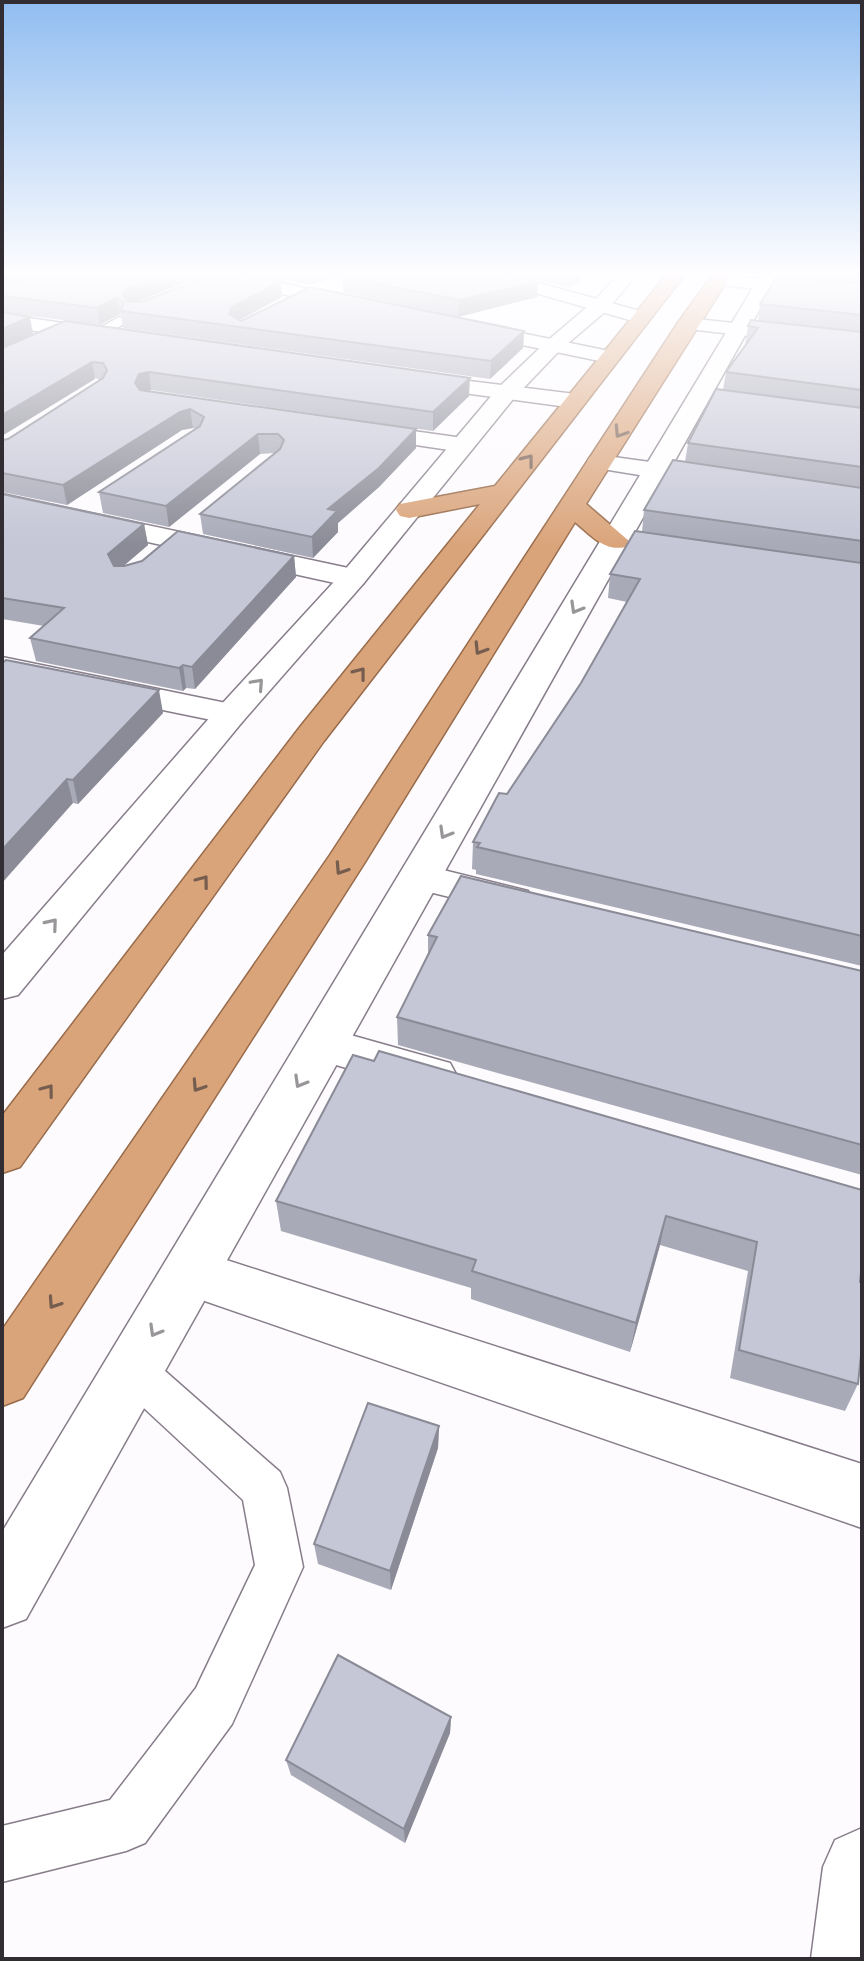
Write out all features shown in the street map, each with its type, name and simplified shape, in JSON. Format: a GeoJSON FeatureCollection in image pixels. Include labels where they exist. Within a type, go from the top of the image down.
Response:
{"type":"FeatureCollection","features":[{"type":"Feature","properties":{"kind":"highway"},"geometry":{"type":"LineString","coordinates":[[2,1153],[312,734],[482,523],[603,365]]}},
{"type":"Feature","properties":{"kind":"highway"},"geometry":{"type":"LineString","coordinates":[[2,1379],[255,1000],[661,365]]}},
{"type":"Feature","properties":{"kind":"highway"},"geometry":{"type":"LineString","coordinates":[[409,510],[504,492]]}},
{"type":"Feature","properties":{"kind":"highway"},"geometry":{"type":"LineString","coordinates":[[562,521],[631,543]]}},
{"type":"Feature","properties":{"kind":"street"},"geometry":{"type":"LineString","coordinates":[[2,984],[231,714],[353,578],[506,393],[534,365]]}},
{"type":"Feature","properties":{"kind":"street"},"geometry":{"type":"LineString","coordinates":[[2,1595],[419,877],[631,543],[656,470],[717,365]]}},
{"type":"Feature","properties":{"kind":"street"},"geometry":{"type":"LineString","coordinates":[[396,377],[575,401]]}},
{"type":"Feature","properties":{"kind":"street"},"geometry":{"type":"LineString","coordinates":[[697,398],[728,403]]}},
{"type":"Feature","properties":{"kind":"street"},"geometry":{"type":"LineString","coordinates":[[339,427],[463,445]]}},
{"type":"Feature","properties":{"kind":"street"},"geometry":{"type":"LineString","coordinates":[[599,462],[730,481]]}},
{"type":"Feature","properties":{"kind":"street"},"geometry":{"type":"LineString","coordinates":[[2,502],[353,578]]}},
{"type":"Feature","properties":{"kind":"street"},"geometry":{"type":"LineString","coordinates":[[73,517],[97,502]]}},
{"type":"Feature","properties":{"kind":"street"},"geometry":{"type":"LineString","coordinates":[[151,559],[198,520]]}},
{"type":"Feature","properties":{"kind":"street"},"geometry":{"type":"LineString","coordinates":[[2,667],[231,714]]}},
{"type":"Feature","properties":{"kind":"street"},"geometry":{"type":"LineString","coordinates":[[419,877],[556,911]]}},
{"type":"Feature","properties":{"kind":"street"},"geometry":{"type":"LineString","coordinates":[[322,1044],[472,1087]]}},
{"type":"Feature","properties":{"kind":"street"},"geometry":{"type":"LineString","coordinates":[[189,1272],[862,1496]]}},
{"type":"Feature","properties":{"kind":"street"},"geometry":{"type":"LineString","coordinates":[[851,1959],[862,1867]]}},
{"type":"Feature","properties":{"kind":"lane"},"geometry":{"type":"LineString","coordinates":[[2,1854],[126,1824],[214,1706],[279,1567],[264,1488],[133,1370]]}},
{"type":"Feature","properties":{"kind":"building"},"geometry":{"type":"Polygon","coordinates":[[[2,365],[88,365],[2,415],[2,365]]]}},
{"type":"Feature","properties":{"kind":"building"},"geometry":{"type":"Polygon","coordinates":[[[104,365],[374,365],[470,378],[433,412],[149,372],[139,374],[135,383],[140,390],[416,429],[379,468],[328,509],[337,511],[312,537],[200,514],[280,449],[284,440],[278,434],[258,434],[166,506],[99,492],[200,426],[204,417],[190,409],[180,412],[63,485],[2,473],[2,440],[103,378],[107,370],[104,365]]]}},
{"type":"Feature","properties":{"kind":"building"},"geometry":{"type":"Polygon","coordinates":[[[731,365],[862,365],[862,390],[726,372],[731,365]]]}},
{"type":"Feature","properties":{"kind":"building"},"geometry":{"type":"Polygon","coordinates":[[[716,389],[862,408],[862,467],[688,443],[716,389]]]}},
{"type":"Feature","properties":{"kind":"building"},"geometry":{"type":"Polygon","coordinates":[[[673,460],[862,488],[862,541],[644,510],[673,460]]]}},
{"type":"Feature","properties":{"kind":"building"},"geometry":{"type":"Polygon","coordinates":[[[2,494],[144,524],[108,554],[114,566],[142,561],[178,531],[294,556],[192,667],[183,665],[179,668],[30,638],[64,608],[2,598],[2,494]]]}},
{"type":"Feature","properties":{"kind":"building"},"geometry":{"type":"Polygon","coordinates":[[[635,531],[862,563],[862,936],[477,847],[480,843],[473,842],[499,793],[507,794],[581,683],[640,579],[610,574],[635,531]]]}},
{"type":"Feature","properties":{"kind":"building"},"geometry":{"type":"Polygon","coordinates":[[[6,660],[159,690],[73,780],[67,779],[2,850],[2,663],[6,660]]]}},
{"type":"Feature","properties":{"kind":"building"},"geometry":{"type":"Polygon","coordinates":[[[461,876],[862,971],[862,1145],[397,1017],[437,937],[428,935],[461,876]]]}},
{"type":"Feature","properties":{"kind":"building"},"geometry":{"type":"Polygon","coordinates":[[[379,1051],[862,1190],[862,1345],[858,1384],[739,1350],[757,1242],[666,1216],[636,1323],[472,1271],[476,1260],[276,1201],[353,1055],[374,1061],[379,1051]]]}},
{"type":"Feature","properties":{"kind":"building"},"geometry":{"type":"Polygon","coordinates":[[[368,1403],[439,1426],[390,1571],[314,1544],[368,1403]]]}},
{"type":"Feature","properties":{"kind":"building"},"geometry":{"type":"Polygon","coordinates":[[[338,1655],[451,1717],[404,1829],[286,1760],[338,1655]]]}}]}
